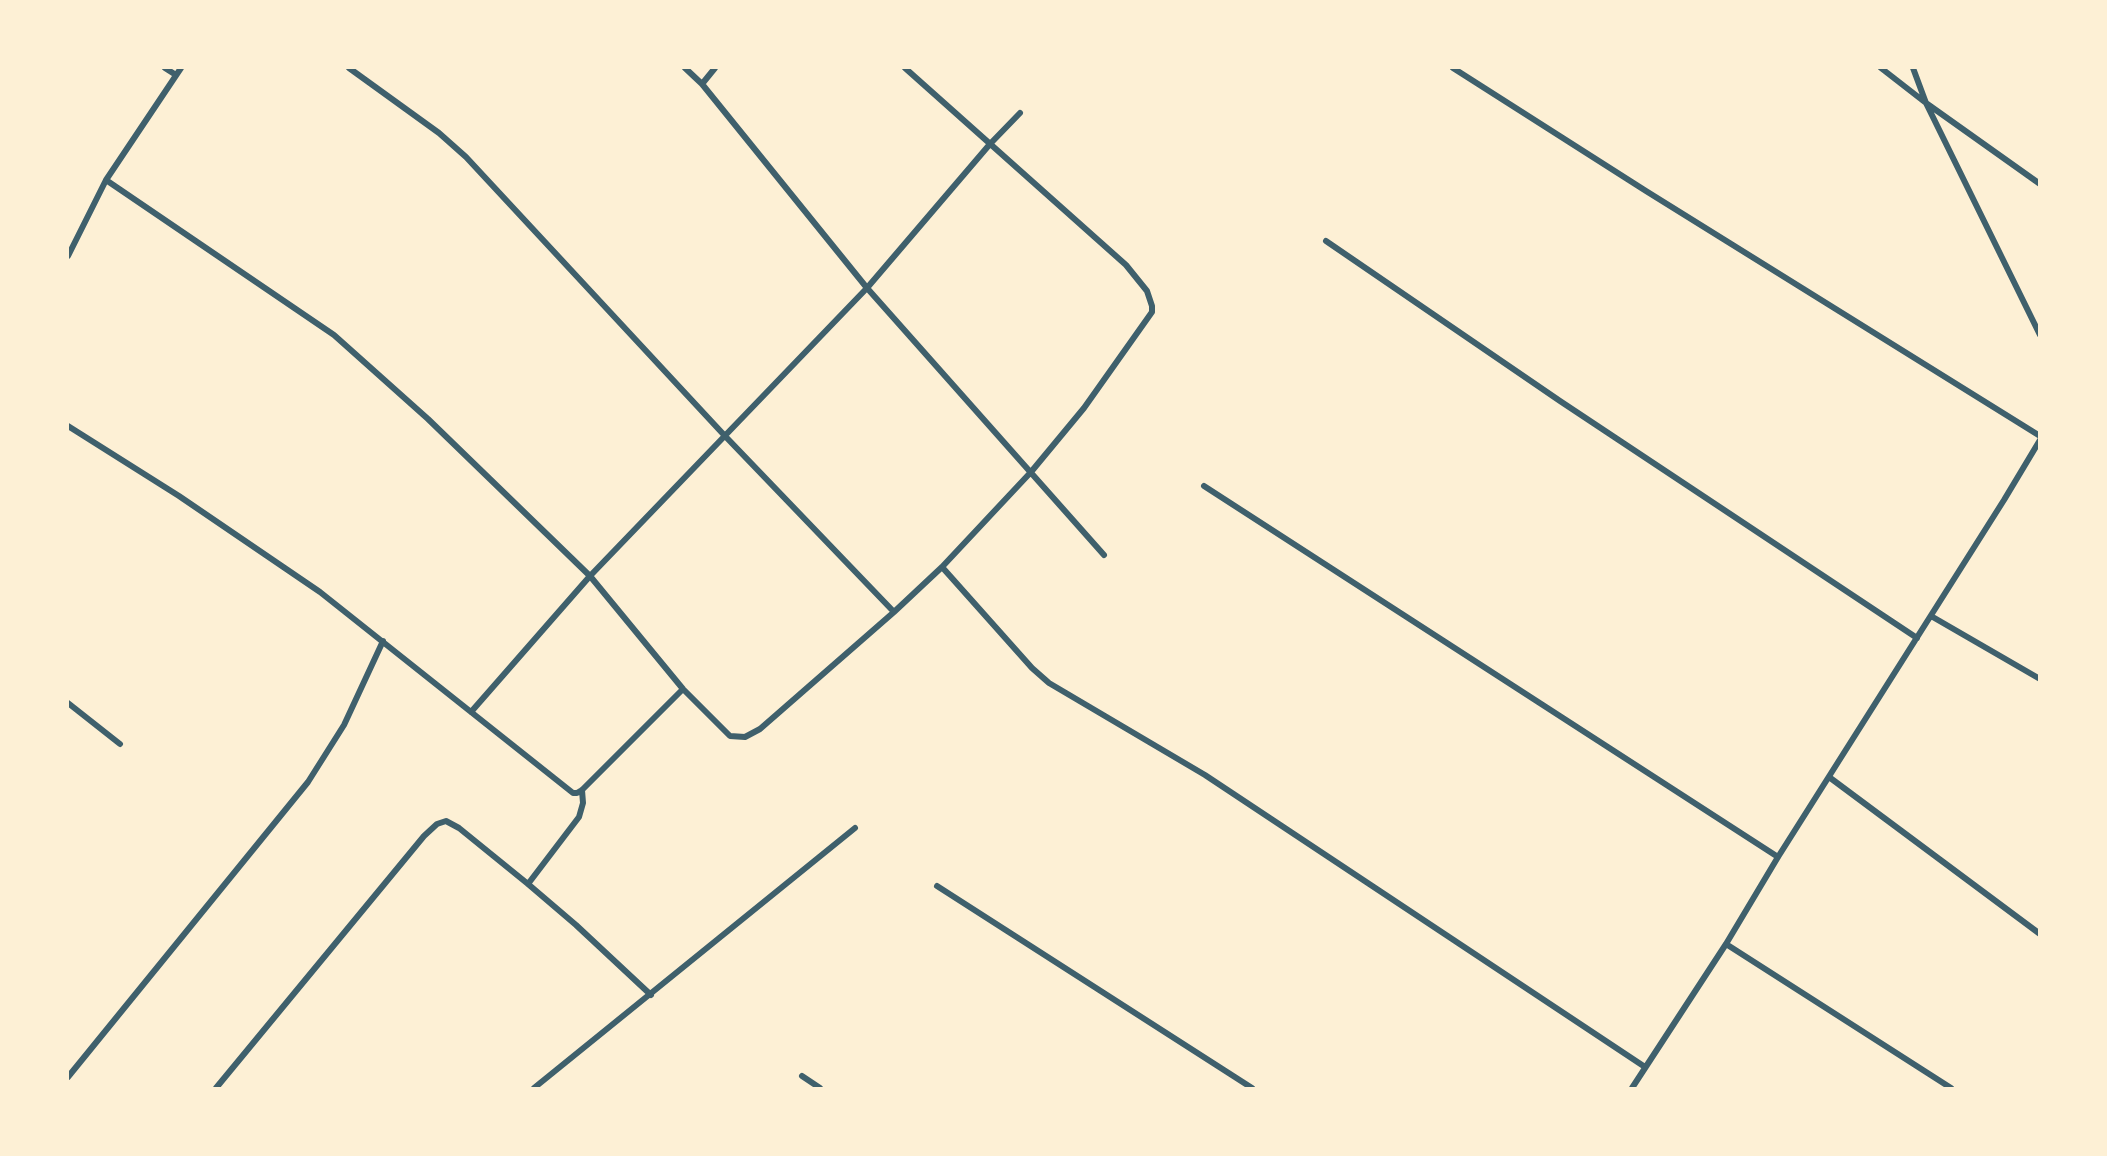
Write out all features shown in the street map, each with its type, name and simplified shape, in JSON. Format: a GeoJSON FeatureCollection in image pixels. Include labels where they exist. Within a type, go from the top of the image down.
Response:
{"type":"FeatureCollection","features":[{"type":"Feature","properties":{"kind":"street"},"geometry":{"type":"LineString","coordinates":[[165,68],[176,75]]}},
{"type":"Feature","properties":{"kind":"street"},"geometry":{"type":"LineString","coordinates":[[68,256],[106,180],[181,68]]}},
{"type":"Feature","properties":{"kind":"street"},"geometry":{"type":"LineString","coordinates":[[349,68],[439,133],[466,157],[725,436],[894,612]]}},
{"type":"Feature","properties":{"kind":"street"},"geometry":{"type":"LineString","coordinates":[[685,68],[702,84],[867,288],[1104,555]]}},
{"type":"Feature","properties":{"kind":"street"},"geometry":{"type":"LineString","coordinates":[[702,84],[715,68]]}},
{"type":"Feature","properties":{"kind":"street"},"geometry":{"type":"LineString","coordinates":[[106,180],[334,335],[428,419],[590,576],[683,689],[730,736],[745,737],[760,729],[942,567],[1031,472],[1084,408],[1152,312],[1147,291],[1126,265],[905,68]]}},
{"type":"Feature","properties":{"kind":"street"},"geometry":{"type":"LineString","coordinates":[[1453,68],[2040,438],[2004,500],[1778,857],[1726,944],[1632,1089]]}},
{"type":"Feature","properties":{"kind":"street"},"geometry":{"type":"LineString","coordinates":[[1881,68],[2040,184]]}},
{"type":"Feature","properties":{"kind":"street"},"geometry":{"type":"LineString","coordinates":[[1913,68],[1926,103],[2040,335]]}},
{"type":"Feature","properties":{"kind":"street"},"geometry":{"type":"LineString","coordinates":[[471,712],[590,576],[867,288],[990,144],[1020,113]]}},
{"type":"Feature","properties":{"kind":"street"},"geometry":{"type":"LineString","coordinates":[[1326,241],[1560,401],[1917,638]]}},
{"type":"Feature","properties":{"kind":"street"},"geometry":{"type":"LineString","coordinates":[[68,426],[179,496],[320,592],[573,793],[582,790],[683,689]]}},
{"type":"Feature","properties":{"kind":"street"},"geometry":{"type":"LineString","coordinates":[[1204,486],[1778,857]]}},
{"type":"Feature","properties":{"kind":"street"},"geometry":{"type":"LineString","coordinates":[[942,567],[1032,668],[1049,683],[1205,775],[1645,1067]]}},
{"type":"Feature","properties":{"kind":"street"},"geometry":{"type":"LineString","coordinates":[[1931,616],[2040,679]]}},
{"type":"Feature","properties":{"kind":"street"},"geometry":{"type":"LineString","coordinates":[[68,1077],[315,773],[344,725],[383,641]]}},
{"type":"Feature","properties":{"kind":"street"},"geometry":{"type":"LineString","coordinates":[[68,703],[120,744]]}},
{"type":"Feature","properties":{"kind":"street"},"geometry":{"type":"LineString","coordinates":[[1829,777],[2040,934]]}},
{"type":"Feature","properties":{"kind":"street"},"geometry":{"type":"LineString","coordinates":[[528,884],[579,817],[583,803],[582,790]]}},
{"type":"Feature","properties":{"kind":"street"},"geometry":{"type":"LineString","coordinates":[[216,1089],[424,836],[437,824],[446,822],[459,828],[528,884],[651,995]]}},
{"type":"Feature","properties":{"kind":"street"},"geometry":{"type":"LineString","coordinates":[[534,1089],[855,828]]}},
{"type":"Feature","properties":{"kind":"street"},"geometry":{"type":"LineString","coordinates":[[936,886],[1252,1089]]}},
{"type":"Feature","properties":{"kind":"street"},"geometry":{"type":"LineString","coordinates":[[1726,944],[1951,1089]]}},
{"type":"Feature","properties":{"kind":"street"},"geometry":{"type":"LineString","coordinates":[[802,1076],[820,1089]]}}]}
